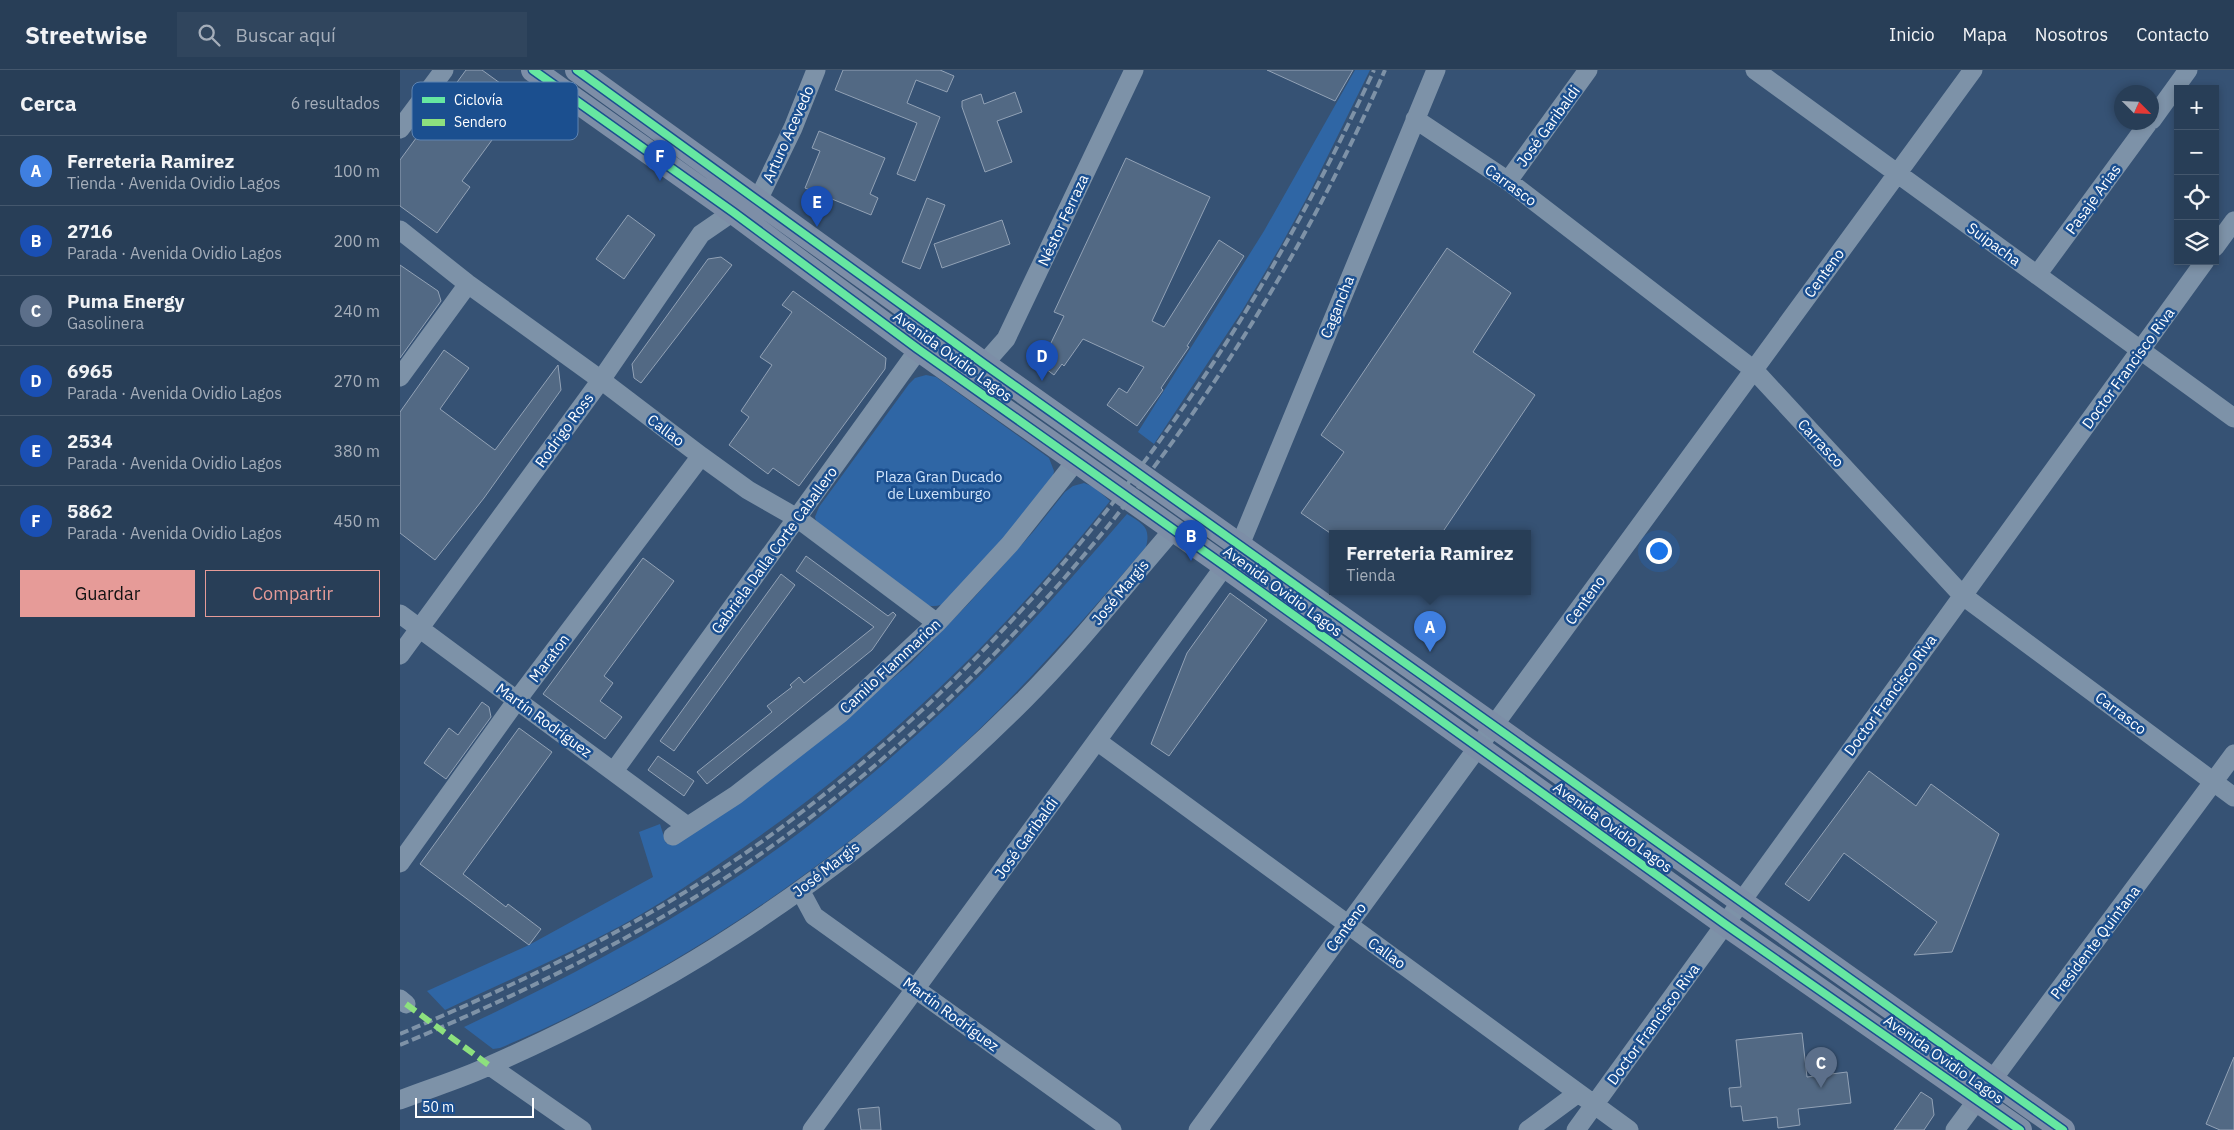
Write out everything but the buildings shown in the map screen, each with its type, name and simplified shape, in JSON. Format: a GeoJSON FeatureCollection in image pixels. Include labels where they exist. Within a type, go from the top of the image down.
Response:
{"type":"FeatureCollection","features":[{"type":"Feature","properties":{"kind":"main road","name":"Avenida Ovidio Lagos"},"geometry":{"type":"LineString","coordinates":[[533,70],[550,82]]}},
{"type":"Feature","properties":{"kind":"main road","name":"Avenida Ovidio Lagos"},"geometry":{"type":"LineString","coordinates":[[577,70],[984,364],[2063,1130]]}},
{"type":"Feature","properties":{"kind":"main road","name":"Avenida Ovidio Lagos"},"geometry":{"type":"LineString","coordinates":[[578,102],[733,212],[918,349],[1725,924],[2020,1130]]}},
{"type":"Feature","properties":{"kind":"street"},"geometry":{"type":"LineString","coordinates":[[435,82],[444,70]]}},
{"type":"Feature","properties":{"kind":"street","name":"Arturo Acevedo"},"geometry":{"type":"LineString","coordinates":[[733,212],[758,200],[793,128],[816,70]]}},
{"type":"Feature","properties":{"kind":"street","name":"Néstor Ferraza"},"geometry":{"type":"LineString","coordinates":[[984,364],[1006,339],[1134,70]]}},
{"type":"Feature","properties":{"kind":"street","name":"Cagancha"},"geometry":{"type":"LineString","coordinates":[[1240,545],[1414,119],[1436,70]]}},
{"type":"Feature","properties":{"kind":"street","name":"José Garibaldi"},"geometry":{"type":"LineString","coordinates":[[1508,181],[1588,70]]}},
{"type":"Feature","properties":{"kind":"street","name":"Suipacha"},"geometry":{"type":"LineString","coordinates":[[1755,70],[2234,418]]}},
{"type":"Feature","properties":{"kind":"street","name":"Centeno"},"geometry":{"type":"LineString","coordinates":[[1198,1130],[1973,70]]}},
{"type":"Feature","properties":{"kind":"street","name":"Pasaje Arias"},"geometry":{"type":"LineString","coordinates":[[2159,109],[2188,70]]}},
{"type":"Feature","properties":{"kind":"street"},"geometry":{"type":"LineString","coordinates":[[400,129],[412,113]]}},
{"type":"Feature","properties":{"kind":"street","name":"Carrasco"},"geometry":{"type":"LineString","coordinates":[[1414,119],[1508,181],[1754,370],[1962,595],[2234,797]]}},
{"type":"Feature","properties":{"kind":"street","name":"Pasaje Arias"},"geometry":{"type":"LineString","coordinates":[[2037,275],[2143,130]]}},
{"type":"Feature","properties":{"kind":"street","name":"Rodrigo Ross"},"geometry":{"type":"LineString","coordinates":[[400,655],[600,380],[701,234],[733,212]]}},
{"type":"Feature","properties":{"kind":"street"},"geometry":{"type":"LineString","coordinates":[[2219,242],[2234,221]]}},
{"type":"Feature","properties":{"kind":"street","name":"Callao"},"geometry":{"type":"LineString","coordinates":[[400,230],[468,284],[701,456],[748,490],[797,518],[937,623]]}},
{"type":"Feature","properties":{"kind":"street","name":"Doctor Francisco Riva"},"geometry":{"type":"LineString","coordinates":[[1576,1130],[2202,265]]}},
{"type":"Feature","properties":{"kind":"street"},"geometry":{"type":"LineString","coordinates":[[400,377],[468,284]]}},
{"type":"Feature","properties":{"kind":"street","name":"Gabriela Dalla Corte Caballero"},"geometry":{"type":"LineString","coordinates":[[614,771],[934,328]]}},
{"type":"Feature","properties":{"kind":"street","name":"Maraton"},"geometry":{"type":"LineString","coordinates":[[400,863],[518,700],[701,456]]}},
{"type":"Feature","properties":{"kind":"street","name":"Camilo Flammarion"},"geometry":{"type":"LineString","coordinates":[[680,831],[736,794],[840,714],[937,623],[1010,544],[1076,461]]}},
{"type":"Feature","properties":{"kind":"street","name":"José Margis"},"geometry":{"type":"LineString","coordinates":[[400,1100],[490,1066],[645,987],[732,937],[800,890],[895,816],[962,759],[1026,698],[1085,634],[1173,530]]}},
{"type":"Feature","properties":{"kind":"street","name":"José Garibaldi"},"geometry":{"type":"LineString","coordinates":[[812,1130],[1240,545]]}},
{"type":"Feature","properties":{"kind":"street","name":"Martín Rodríguez"},"geometry":{"type":"LineString","coordinates":[[400,614],[614,771],[680,831]]}},
{"type":"Feature","properties":{"kind":"street","name":"Callao"},"geometry":{"type":"LineString","coordinates":[[1097,741],[1629,1130]]}},
{"type":"Feature","properties":{"kind":"street","name":"Presidente Quintana"},"geometry":{"type":"LineString","coordinates":[[1955,1130],[2234,754]]}},
{"type":"Feature","properties":{"kind":"street","name":"Martín Rodríguez"},"geometry":{"type":"LineString","coordinates":[[800,890],[814,916],[1112,1130]]}},
{"type":"Feature","properties":{"kind":"street"},"geometry":{"type":"LineString","coordinates":[[490,1066],[582,1130]]}},
{"type":"Feature","properties":{"kind":"street"},"geometry":{"type":"LineString","coordinates":[[1528,1130],[1578,1093]]}},
{"type":"Feature","properties":{"kind":"green space"},"geometry":{"type":"Polygon","coordinates":[[[1355,70],[1370,70],[1310,192],[1242,311],[1154,444],[1138,432],[1264,231],[1355,70]]]}},
{"type":"Feature","properties":{"kind":"green space","name":"Plaza Gran Ducado de Luxemburgo"},"geometry":{"type":"Polygon","coordinates":[[[926,375],[936,377],[1049,458],[1054,471],[1052,482],[948,602],[935,606],[922,604],[817,525],[815,517],[819,507],[909,384],[915,378],[926,375]]]}},
{"type":"Feature","properties":{"kind":"green space"},"geometry":{"type":"Polygon","coordinates":[[[1084,483],[1094,487],[1110,501],[1024,602],[978,650],[881,741],[777,824],[651,908],[607,933],[547,963],[445,1010],[427,991],[529,945],[653,877],[639,832],[660,824],[666,843],[675,844],[743,800],[788,766],[911,663],[970,602],[1033,532],[1065,492],[1073,486],[1084,483]]]}},
{"type":"Feature","properties":{"kind":"green space"},"geometry":{"type":"Polygon","coordinates":[[[1127,514],[1146,530],[1146,547],[1093,608],[1011,698],[953,754],[875,821],[825,860],[722,931],[668,964],[557,1022],[500,1048],[493,1049],[464,1027],[600,959],[687,909],[730,882],[812,823],[914,737],[988,668],[1041,612],[1127,514]]]}},
{"type":"Feature","properties":{"kind":"railway"},"geometry":{"type":"LineString","coordinates":[[400,1034],[483,998],[604,939],[720,870],[770,836],[841,781],[909,722],[982,651],[1051,577],[1115,500],[1174,420],[1230,337],[1282,251],[1330,162],[1374,70]]}},
{"type":"Feature","properties":{"kind":"railway"},"geometry":{"type":"LineString","coordinates":[[400,1045],[495,1003],[588,958],[634,933],[722,880],[765,851],[864,774],[958,690],[1046,599],[1127,502],[1202,400],[1270,293],[1331,183],[1385,70]]}},
{"type":"Feature","properties":{"kind":"marked path"},"geometry":{"type":"LineString","coordinates":[[406,1004],[490,1066]]}},
{"type":"Feature","properties":{"kind":"cycle path"},"geometry":{"type":"LineString","coordinates":[[533,70],[550,82]]}},
{"type":"Feature","properties":{"kind":"cycle path"},"geometry":{"type":"LineString","coordinates":[[577,70],[984,364],[2063,1130]]}},
{"type":"Feature","properties":{"kind":"cycle path"},"geometry":{"type":"LineString","coordinates":[[578,102],[733,212],[918,349],[1725,924],[2020,1130]]}},
{"type":"Feature","properties":{"kind":"place","name":"5862"},"geometry":{"type":"Point","coordinates":[660,181]}},
{"type":"Feature","properties":{"kind":"place","name":"2534"},"geometry":{"type":"Point","coordinates":[817,227]}},
{"type":"Feature","properties":{"kind":"place","name":"6965"},"geometry":{"type":"Point","coordinates":[1042,381]}},
{"type":"Feature","properties":{"kind":"place","name":"2716"},"geometry":{"type":"Point","coordinates":[1191,561]}},
{"type":"Feature","properties":{"kind":"place","name":"Ferreteria Ramirez"},"geometry":{"type":"Point","coordinates":[1430,652]}},
{"type":"Feature","properties":{"kind":"place","name":"Puma Energy"},"geometry":{"type":"Point","coordinates":[1821,1088]}}]}
